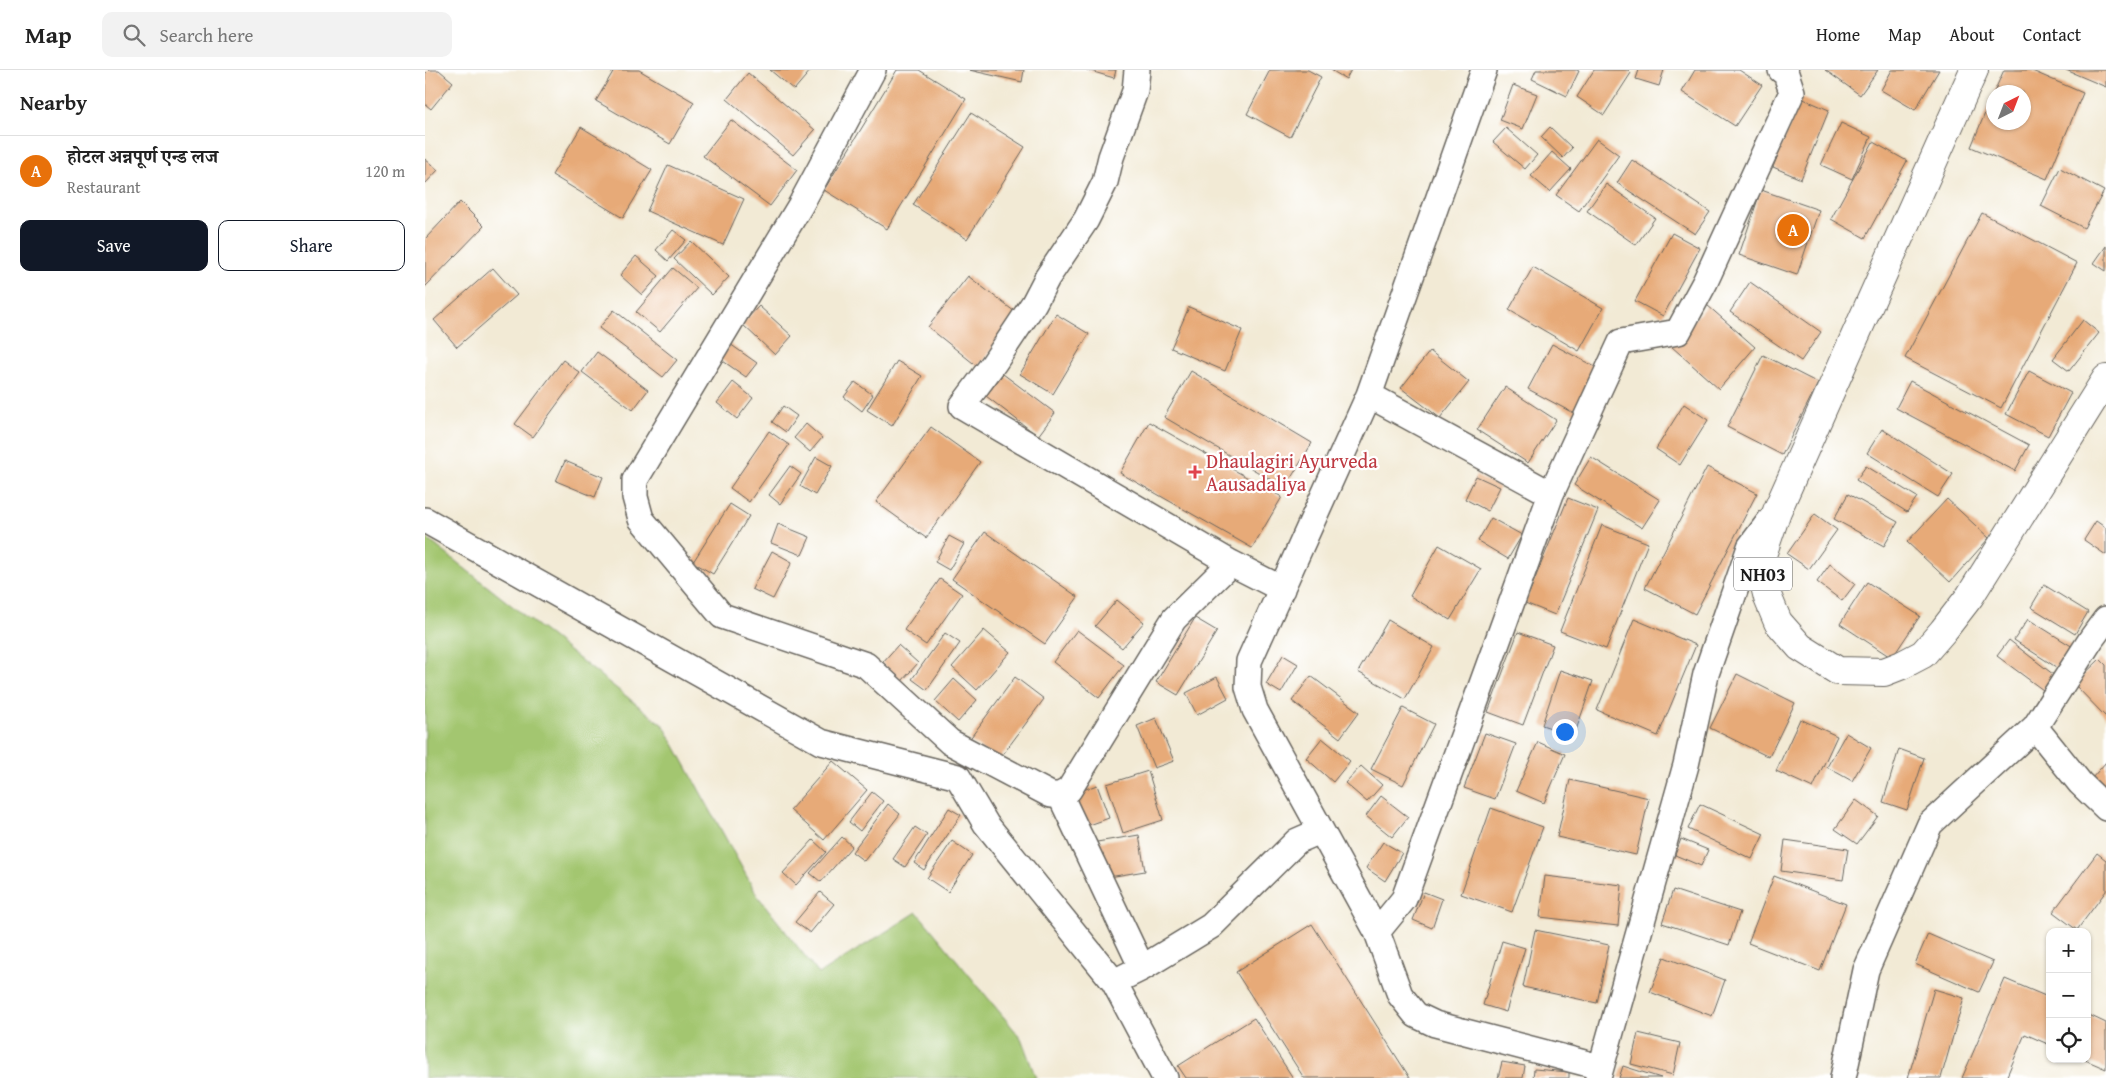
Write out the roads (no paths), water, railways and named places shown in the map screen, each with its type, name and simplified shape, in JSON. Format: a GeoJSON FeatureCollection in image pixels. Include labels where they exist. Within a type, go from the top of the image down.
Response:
{"type":"FeatureCollection","features":[{"type":"Feature","properties":{"kind":"main road","name":"NH03"},"geometry":{"type":"LineString","coordinates":[[1973,70],[1777,511],[1761,558],[1768,598],[1778,622],[1799,647],[1838,671],[1884,672],[1923,654],[1970,596],[2106,379]]}},
{"type":"Feature","properties":{"kind":"street"},"geometry":{"type":"LineString","coordinates":[[873,70],[800,206],[635,480],[635,497],[641,519],[722,616],[865,664],[950,742],[1051,795],[1060,795],[1069,790],[1174,619],[1231,563]]}},
{"type":"Feature","properties":{"kind":"street"},"geometry":{"type":"LineString","coordinates":[[1137,70],[1135,91],[1111,157],[1105,182],[1086,220],[1047,278],[1034,303],[995,363],[961,406],[1231,563],[1282,589]]}},
{"type":"Feature","properties":{"kind":"street"},"geometry":{"type":"LineString","coordinates":[[1484,70],[1369,395],[1249,661],[1248,687],[1255,710],[1377,932],[1400,995],[1415,1015],[1435,1024],[1599,1073],[1686,765],[1706,674],[1750,547],[1777,511]]}},
{"type":"Feature","properties":{"kind":"street"},"geometry":{"type":"LineString","coordinates":[[1377,932],[1403,899],[1551,494],[1621,342],[1678,332],[1705,282],[1792,92],[1786,74],[1781,70]]}},
{"type":"Feature","properties":{"kind":"street"},"geometry":{"type":"LineString","coordinates":[[1369,395],[1551,494]]}},
{"type":"Feature","properties":{"kind":"street"},"geometry":{"type":"LineString","coordinates":[[425,520],[821,742],[958,777],[986,824],[1114,982],[1165,1078]]}},
{"type":"Feature","properties":{"kind":"street"},"geometry":{"type":"LineString","coordinates":[[1843,1078],[1866,970],[1930,824],[2035,727],[2106,619]]}},
{"type":"Feature","properties":{"kind":"street"},"geometry":{"type":"LineString","coordinates":[[2035,727],[2080,783],[2106,808]]}},
{"type":"Feature","properties":{"kind":"street"},"geometry":{"type":"LineString","coordinates":[[1060,795],[1142,968]]}},
{"type":"Feature","properties":{"kind":"street"},"geometry":{"type":"LineString","coordinates":[[1114,982],[1142,968],[1211,926],[1297,841],[1320,831]]}},
{"type":"Feature","properties":{"kind":"place","name":"होटल अन्नपूर्ण एन्ड लज"},"geometry":{"type":"Point","coordinates":[1793,230]}},
{"type":"Feature","properties":{"kind":"place","name":"Dhaulagiri Ayurveda Aausadaliya"},"geometry":{"type":"Point","coordinates":[1195,472]}}]}
